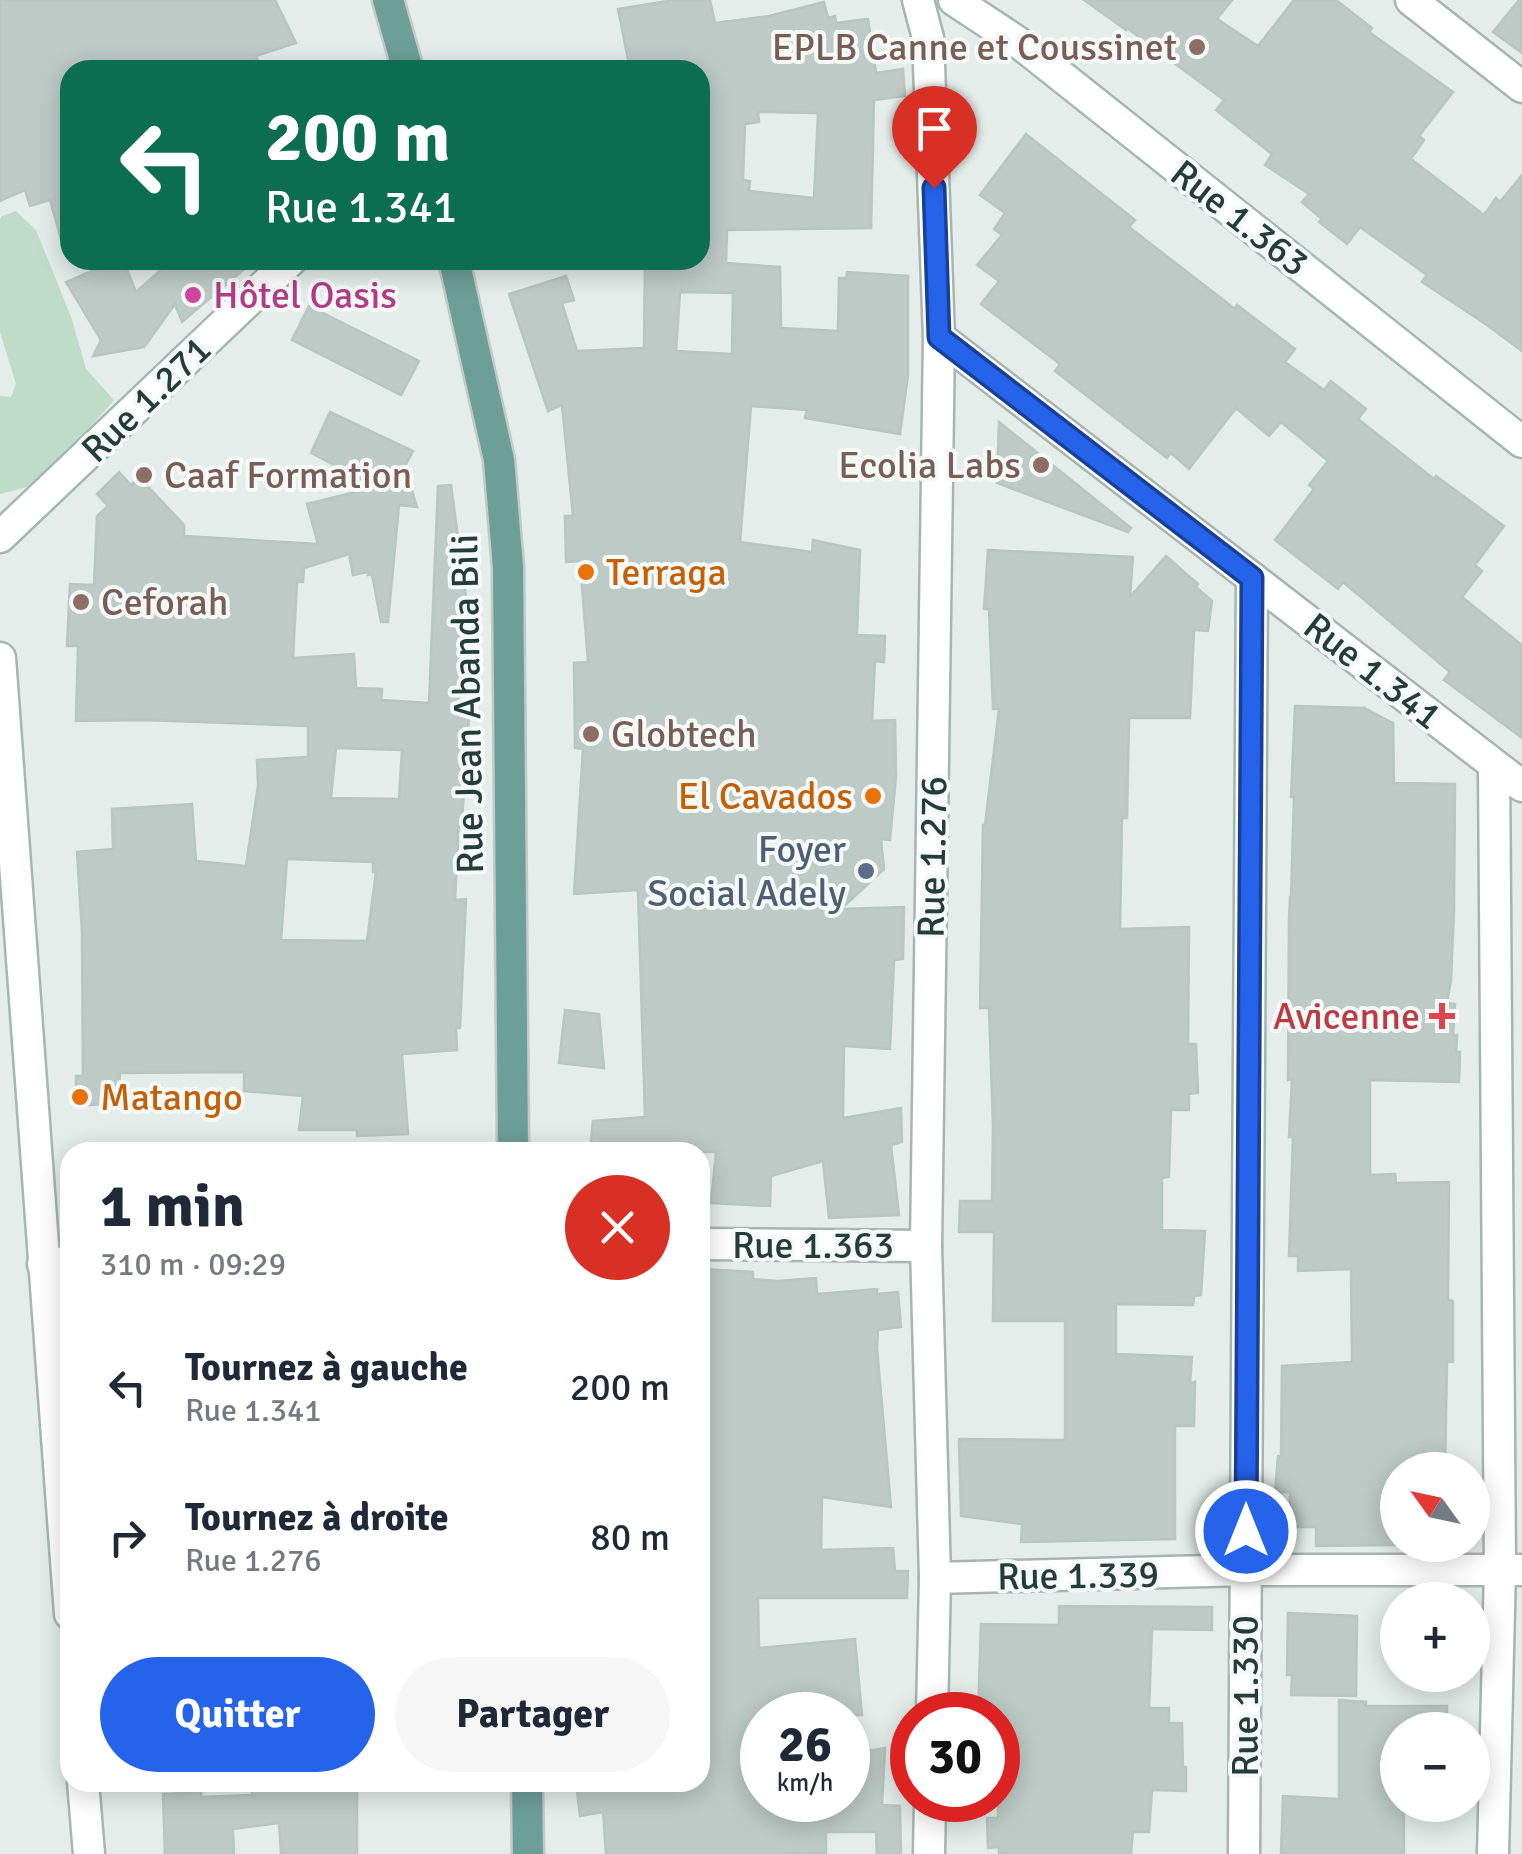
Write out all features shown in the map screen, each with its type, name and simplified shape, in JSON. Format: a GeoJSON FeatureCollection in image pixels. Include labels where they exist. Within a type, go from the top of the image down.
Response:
{"type":"FeatureCollection","features":[{"type":"Feature","properties":{"kind":"main road"},"geometry":{"type":"LineString","coordinates":[[388,0],[405,60]]}},
{"type":"Feature","properties":{"kind":"main road","name":"Rue Jean Abanda Bili"},"geometry":{"type":"LineString","coordinates":[[456,270],[499,460],[508,566],[513,1142]]}},
{"type":"Feature","properties":{"kind":"main road"},"geometry":{"type":"LineString","coordinates":[[527,1792],[528,1854]]}},
{"type":"Feature","properties":{"kind":"street","name":"Rue 1.276"},"geometry":{"type":"LineString","coordinates":[[918,0],[928,38],[939,337],[926,1246],[935,1578],[933,1692]]}},
{"type":"Feature","properties":{"kind":"street","name":"Rue 1.363"},"geometry":{"type":"LineString","coordinates":[[954,0],[1022,45],[1522,442]]}},
{"type":"Feature","properties":{"kind":"street"},"geometry":{"type":"LineString","coordinates":[[1410,0],[1522,87]]}},
{"type":"Feature","properties":{"kind":"street","name":"Rue 1.271"},"geometry":{"type":"LineString","coordinates":[[0,537],[280,270]]}},
{"type":"Feature","properties":{"kind":"street","name":"Rue 1.341"},"geometry":{"type":"LineString","coordinates":[[939,337],[1522,786]]}},
{"type":"Feature","properties":{"kind":"street","name":"Rue 1.330"},"geometry":{"type":"LineString","coordinates":[[1244,1854],[1252,578]]}},
{"type":"Feature","properties":{"kind":"street"},"geometry":{"type":"LineString","coordinates":[[0,658],[56,1263],[60,1363]]}},
{"type":"Feature","properties":{"kind":"street"},"geometry":{"type":"LineString","coordinates":[[1494,766],[1511,1570],[1494,1854]]}},
{"type":"Feature","properties":{"kind":"street","name":"Rue 1.363"},"geometry":{"type":"LineString","coordinates":[[710,1244],[926,1246]]}},
{"type":"Feature","properties":{"kind":"street","name":"Rue 1.339"},"geometry":{"type":"LineString","coordinates":[[935,1578],[1246,1570],[1511,1570]]}},
{"type":"Feature","properties":{"kind":"street"},"geometry":{"type":"LineString","coordinates":[[84,1792],[89,1854]]}},
{"type":"Feature","properties":{"kind":"street"},"geometry":{"type":"LineString","coordinates":[[929,1854],[930,1822]]}},
{"type":"Feature","properties":{"kind":"green space"},"geometry":{"type":"Polygon","coordinates":[[[16,211],[36,230],[72,319],[86,369],[114,400],[45,479],[0,494],[0,396],[11,397],[16,384],[0,332],[0,219],[16,211]]]}},
{"type":"Feature","properties":{"kind":"building"},"geometry":{"type":"Polygon","coordinates":[[[0,0],[275,0],[296,43],[256,56],[258,60],[60,60],[60,235],[50,200],[30,206],[25,190],[0,201],[0,0]]]}},
{"type":"Feature","properties":{"kind":"building"},"geometry":{"type":"Polygon","coordinates":[[[674,0],[710,0],[715,23],[769,16],[824,2],[828,18],[835,16],[836,23],[868,19],[876,73],[903,69],[905,96],[874,100],[871,228],[727,230],[726,263],[780,267],[781,328],[838,331],[839,278],[846,278],[847,272],[908,276],[908,375],[900,434],[805,418],[807,410],[751,406],[740,542],[812,552],[813,540],[860,550],[857,635],[885,636],[884,662],[875,661],[872,721],[895,720],[896,776],[890,840],[881,839],[884,869],[841,909],[904,907],[903,959],[894,960],[890,1049],[844,1046],[843,1118],[901,1108],[902,1142],[891,1145],[899,1215],[829,1218],[823,1161],[771,1176],[770,1206],[711,1203],[716,1152],[710,1152],[710,1142],[591,1142],[593,1121],[645,1117],[638,890],[574,894],[583,749],[575,748],[574,663],[588,662],[580,561],[566,562],[565,516],[573,516],[562,405],[548,411],[509,294],[566,276],[574,300],[562,303],[577,351],[644,348],[645,270],[710,270],[710,60],[628,60],[618,9],[674,0]],[[758,112],[759,122],[745,124],[743,180],[750,181],[749,191],[814,198],[818,113],[758,112]],[[680,292],[676,351],[732,354],[733,293],[680,292]]]}},
{"type":"Feature","properties":{"kind":"building"},"geometry":{"type":"Polygon","coordinates":[[[1084,0],[1232,0],[1217,19],[1258,46],[1294,0],[1336,0],[1372,28],[1369,32],[1453,92],[1419,136],[1424,140],[1411,159],[1484,215],[1496,198],[1500,202],[1522,175],[1522,351],[1422,282],[1427,275],[1360,227],[1347,244],[1319,222],[1322,219],[1302,202],[1309,194],[1265,165],[1272,154],[1216,110],[1224,100],[1084,0]]]}},
{"type":"Feature","properties":{"kind":"building"},"geometry":{"type":"Polygon","coordinates":[[[1522,0],[1522,53],[1493,32],[1522,0]]]}},
{"type":"Feature","properties":{"kind":"building"},"geometry":{"type":"Polygon","coordinates":[[[1026,134],[1135,220],[1129,227],[1235,309],[1237,305],[1295,349],[1285,362],[1324,390],[1331,381],[1366,409],[1358,419],[1434,479],[1436,476],[1504,526],[1475,565],[1482,571],[1462,597],[1522,645],[1522,738],[1444,680],[1450,672],[1343,582],[1338,589],[1275,540],[1314,489],[1309,485],[1328,461],[1281,422],[1269,436],[1236,408],[1189,469],[1171,453],[1167,458],[1055,371],[1060,364],[981,304],[999,281],[977,265],[1002,235],[994,229],[1005,213],[980,195],[1026,134]]]}},
{"type":"Feature","properties":{"kind":"building"},"geometry":{"type":"Polygon","coordinates":[[[94,270],[127,270],[136,292],[161,270],[243,270],[182,322],[175,304],[144,347],[93,356],[101,340],[66,282],[94,270]]]}},
{"type":"Feature","properties":{"kind":"building"},"geometry":{"type":"Polygon","coordinates":[[[309,306],[419,361],[401,395],[292,340],[309,306]]]}},
{"type":"Feature","properties":{"kind":"building"},"geometry":{"type":"Polygon","coordinates":[[[330,412],[413,451],[405,466],[417,507],[399,505],[388,622],[381,622],[372,574],[353,575],[349,554],[304,568],[303,582],[297,582],[293,658],[354,654],[356,688],[382,689],[381,700],[429,703],[438,486],[451,485],[468,624],[469,656],[461,656],[458,703],[470,703],[455,900],[466,899],[457,1050],[402,1054],[408,1134],[357,1136],[357,1130],[299,1130],[303,1096],[244,1091],[244,1072],[120,1073],[118,1103],[76,1106],[76,1076],[83,1076],[77,852],[113,849],[112,809],[192,804],[196,861],[246,866],[258,785],[257,760],[308,757],[308,726],[76,721],[78,646],[67,646],[70,584],[94,585],[97,516],[108,506],[97,494],[119,472],[131,485],[139,477],[184,525],[184,536],[318,544],[307,504],[376,487],[311,453],[330,412]],[[336,748],[331,798],[399,799],[402,750],[336,748]],[[287,859],[281,940],[367,941],[376,872],[373,862],[287,859]]]}},
{"type":"Feature","properties":{"kind":"building"},"geometry":{"type":"Polygon","coordinates":[[[999,422],[1131,528],[1128,532],[997,483],[999,422]]]}},
{"type":"Feature","properties":{"kind":"building"},"geometry":{"type":"Polygon","coordinates":[[[988,550],[1133,557],[1130,597],[1166,556],[1212,601],[1208,631],[1194,630],[1190,718],[1129,718],[1127,818],[1122,818],[1120,929],[1189,927],[1188,1044],[1196,1044],[1198,1093],[1189,1094],[1189,1110],[1171,1110],[1169,1177],[1162,1178],[1162,1230],[1205,1231],[1201,1295],[1194,1296],[1193,1305],[1116,1304],[1116,1354],[1192,1357],[1194,1426],[1175,1426],[1175,1539],[1021,1542],[1022,1524],[961,1516],[959,1439],[1065,1440],[1065,1321],[993,1321],[994,1232],[959,1232],[960,1201],[992,1201],[989,1008],[980,1008],[983,825],[999,709],[993,709],[989,609],[984,609],[988,550]]]}},
{"type":"Feature","properties":{"kind":"building"},"geometry":{"type":"Polygon","coordinates":[[[1295,706],[1364,708],[1393,723],[1394,783],[1455,784],[1454,910],[1447,1003],[1455,1004],[1453,1035],[1457,1035],[1456,1052],[1460,1052],[1459,1082],[1370,1080],[1370,1175],[1395,1174],[1396,1183],[1449,1182],[1448,1300],[1453,1301],[1453,1362],[1447,1362],[1445,1452],[1380,1452],[1380,1545],[1316,1546],[1316,1527],[1290,1527],[1290,1492],[1275,1493],[1281,1456],[1282,1366],[1352,1362],[1351,1269],[1298,1271],[1298,1256],[1289,1256],[1293,1137],[1289,1137],[1292,1080],[1288,1080],[1295,706]]]}},
{"type":"Feature","properties":{"kind":"building"},"geometry":{"type":"Polygon","coordinates":[[[565,1010],[599,1014],[604,1068],[559,1063],[565,1010]]]}},
{"type":"Feature","properties":{"kind":"building"},"geometry":{"type":"Polygon","coordinates":[[[710,1269],[753,1272],[753,1279],[777,1281],[816,1278],[817,1294],[877,1289],[877,1294],[898,1292],[901,1327],[878,1330],[877,1348],[891,1507],[822,1497],[821,1550],[893,1548],[895,1571],[908,1571],[907,1598],[758,1598],[759,1648],[855,1639],[860,1692],[740,1692],[740,1822],[870,1822],[870,1750],[885,1748],[882,1805],[890,1805],[890,1822],[900,1822],[901,1854],[877,1854],[876,1832],[826,1832],[826,1854],[606,1854],[603,1812],[580,1816],[577,1792],[710,1792],[710,1269]]]}},
{"type":"Feature","properties":{"kind":"building"},"geometry":{"type":"Polygon","coordinates":[[[1059,1606],[1212,1607],[1212,1630],[1152,1629],[1149,1708],[1169,1708],[1169,1723],[1182,1723],[1186,1791],[1152,1790],[1149,1832],[1133,1832],[1131,1854],[999,1854],[999,1847],[988,1848],[987,1822],[1020,1822],[1020,1692],[979,1692],[981,1624],[1059,1625],[1059,1606]]]}},
{"type":"Feature","properties":{"kind":"building"},"geometry":{"type":"Polygon","coordinates":[[[1288,1613],[1357,1616],[1356,1696],[1291,1695],[1292,1675],[1287,1675],[1288,1613]]]}},
{"type":"Feature","properties":{"kind":"building"},"geometry":{"type":"Polygon","coordinates":[[[1339,1700],[1366,1702],[1366,1706],[1447,1706],[1447,1712],[1380,1712],[1380,1822],[1404,1822],[1404,1854],[1281,1854],[1283,1796],[1339,1799],[1339,1700]]]}},
{"type":"Feature","properties":{"kind":"building"},"geometry":{"type":"Polygon","coordinates":[[[252,1792],[357,1792],[357,1854],[281,1854],[279,1823],[233,1829],[234,1854],[165,1854],[163,1794],[252,1795],[252,1792]]]}},
{"type":"Feature","properties":{"kind":"place","name":"EPLB Canne et Coussinet"},"geometry":{"type":"Point","coordinates":[1197,47]}},
{"type":"Feature","properties":{"kind":"place","name":"Hôtel Oasis"},"geometry":{"type":"Point","coordinates":[193,295]}},
{"type":"Feature","properties":{"kind":"place","name":"Ecolia Labs"},"geometry":{"type":"Point","coordinates":[1041,465]}},
{"type":"Feature","properties":{"kind":"place","name":"Caaf Formation"},"geometry":{"type":"Point","coordinates":[144,475]}},
{"type":"Feature","properties":{"kind":"place","name":"Terraga"},"geometry":{"type":"Point","coordinates":[586,572]}},
{"type":"Feature","properties":{"kind":"place","name":"Ceforah"},"geometry":{"type":"Point","coordinates":[81,602]}},
{"type":"Feature","properties":{"kind":"place","name":"Globtech"},"geometry":{"type":"Point","coordinates":[591,734]}},
{"type":"Feature","properties":{"kind":"place","name":"El Cavados"},"geometry":{"type":"Point","coordinates":[873,796]}},
{"type":"Feature","properties":{"kind":"place","name":"Foyer Social Adely"},"geometry":{"type":"Point","coordinates":[866,871]}},
{"type":"Feature","properties":{"kind":"place","name":"Avicenne"},"geometry":{"type":"Point","coordinates":[1442,1016]}},
{"type":"Feature","properties":{"kind":"place","name":"Matango"},"geometry":{"type":"Point","coordinates":[80,1097]}},
{"type":"Feature","properties":{"kind":"route"},"geometry":{"type":"LineString","coordinates":[[934,188],[939,337],[1252,578],[1246,1531]]}}]}
